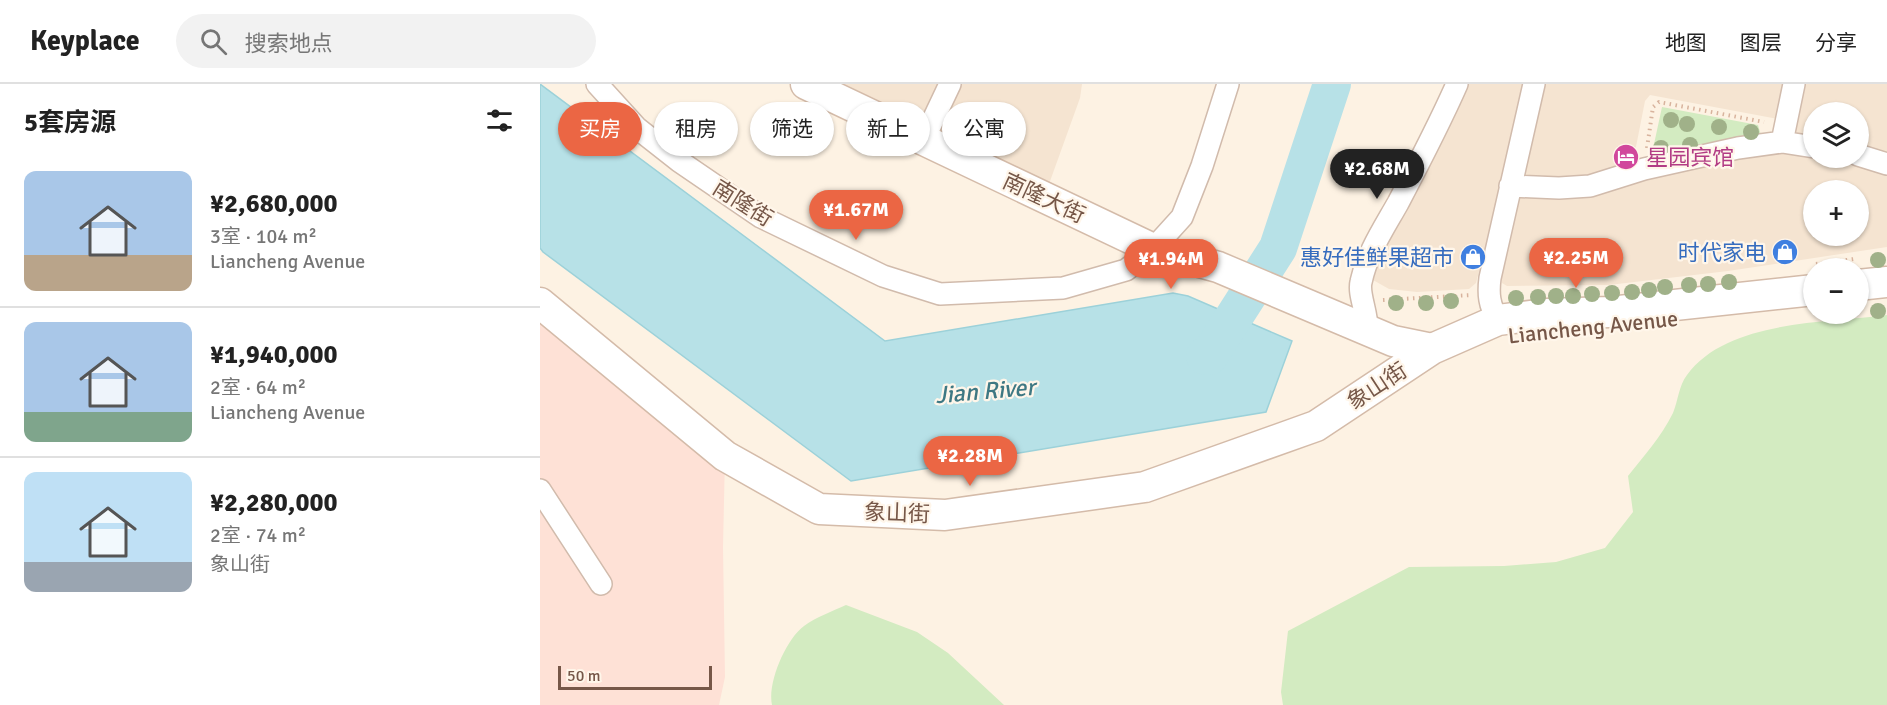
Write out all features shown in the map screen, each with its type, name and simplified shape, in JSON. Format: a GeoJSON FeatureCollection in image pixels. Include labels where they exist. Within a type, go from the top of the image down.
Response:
{"type":"FeatureCollection","features":[{"type":"Feature","properties":{"kind":"main road","name":"南隆大街"},"geometry":{"type":"LineString","coordinates":[[806,84],[846,103]]}},
{"type":"Feature","properties":{"kind":"main road","name":"南隆大街"},"geometry":{"type":"LineString","coordinates":[[930,144],[1149,252]]}},
{"type":"Feature","properties":{"kind":"main road","name":"Liancheng Avenue"},"geometry":{"type":"LineString","coordinates":[[1149,252],[1215,273],[1347,328],[1393,341],[1438,362],[1502,335],[1734,314],[1803,305]]}},
{"type":"Feature","properties":{"kind":"main road"},"geometry":{"type":"LineString","coordinates":[[1869,284],[1887,282]]}},
{"type":"Feature","properties":{"kind":"main road","name":"Liancheng Avenue"},"geometry":{"type":"LineString","coordinates":[[1422,355],[1498,320],[1546,314],[1611,312],[1803,291]]}},
{"type":"Feature","properties":{"kind":"main road"},"geometry":{"type":"LineString","coordinates":[[1869,298],[1887,296]]}},
{"type":"Feature","properties":{"kind":"main road","name":"象山街"},"geometry":{"type":"LineString","coordinates":[[540,303],[725,456],[819,510],[945,515],[1145,487],[1316,426],[1422,355]]}},
{"type":"Feature","properties":{"kind":"street","name":"南隆街"},"geometry":{"type":"LineString","coordinates":[[597,84],[637,128],[679,161],[761,217],[883,276],[940,294],[1063,288],[1126,270],[1149,252],[1182,217],[1202,166],[1227,84]]}},
{"type":"Feature","properties":{"kind":"street"},"geometry":{"type":"LineString","coordinates":[[930,126],[950,84]]}},
{"type":"Feature","properties":{"kind":"street"},"geometry":{"type":"LineString","coordinates":[[1347,328],[1367,310],[1360,285],[1374,244],[1437,132],[1457,84]]}},
{"type":"Feature","properties":{"kind":"street"},"geometry":{"type":"LineString","coordinates":[[1498,320],[1491,308],[1488,294],[1534,84]]}},
{"type":"Feature","properties":{"kind":"street"},"geometry":{"type":"LineString","coordinates":[[1784,134],[1794,84]]}},
{"type":"Feature","properties":{"kind":"street"},"geometry":{"type":"LineString","coordinates":[[1510,186],[1559,188],[1590,186],[1784,134],[1803,142]]}},
{"type":"Feature","properties":{"kind":"street"},"geometry":{"type":"LineString","coordinates":[[1869,158],[1887,164]]}},
{"type":"Feature","properties":{"kind":"street"},"geometry":{"type":"LineString","coordinates":[[540,490],[601,584]]}},
{"type":"Feature","properties":{"kind":"path"},"geometry":{"type":"LineString","coordinates":[[1644,170],[1653,107],[1659,102],[1784,134]]}},
{"type":"Feature","properties":{"kind":"shaded area"},"geometry":{"type":"Polygon","coordinates":[[[841,84],[1082,84],[1080,98],[1049,184],[991,156],[1026,156],[1026,102],[942,102],[942,133],[930,127],[930,102],[878,102],[841,84]]]}},
{"type":"Feature","properties":{"kind":"shaded area"},"geometry":{"type":"Polygon","coordinates":[[[1462,84],[1528,84],[1476,283],[1469,289],[1417,292],[1389,289],[1373,280],[1371,274],[1462,84]]]}},
{"type":"Feature","properties":{"kind":"shaded area"},"geometry":{"type":"Polygon","coordinates":[[[1541,84],[1789,84],[1778,119],[1650,95],[1645,101],[1633,162],[1586,181],[1521,179],[1541,84]]]}},
{"type":"Feature","properties":{"kind":"shaded area"},"geometry":{"type":"Polygon","coordinates":[[[1802,84],[1887,84],[1887,155],[1869,149],[1869,102],[1803,102],[1803,135],[1798,134],[1794,128],[1802,84]]]}},
{"type":"Feature","properties":{"kind":"shaded area"},"geometry":{"type":"Polygon","coordinates":[[[1775,151],[1803,154],[1803,168],[1869,168],[1869,166],[1887,171],[1887,247],[1728,271],[1609,285],[1507,286],[1502,283],[1516,196],[1775,151]]]}},
{"type":"Feature","properties":{"kind":"shaded area"},"geometry":{"type":"Polygon","coordinates":[[[540,303],[725,456],[723,547],[725,677],[719,705],[540,705],[540,303]]]}},
{"type":"Feature","properties":{"kind":"green space"},"geometry":{"type":"Polygon","coordinates":[[[1662,107],[1758,125],[1761,135],[1651,158],[1662,107]]]}},
{"type":"Feature","properties":{"kind":"green space"},"geometry":{"type":"Polygon","coordinates":[[[1887,315],[1887,705],[1283,705],[1281,692],[1288,631],[1409,567],[1504,566],[1556,562],[1605,548],[1633,512],[1628,476],[1668,422],[1684,379],[1705,357],[1727,344],[1779,327],[1803,324],[1869,324],[1869,317],[1887,315]]]}},
{"type":"Feature","properties":{"kind":"green space"},"geometry":{"type":"Polygon","coordinates":[[[846,605],[917,632],[948,653],[1004,705],[772,705],[772,685],[779,662],[797,632],[819,617],[846,605]]]}},
{"type":"Feature","properties":{"kind":"water"},"geometry":{"type":"Polygon","coordinates":[[[540,84],[564,102],[558,102],[558,156],[637,156],[885,341],[1173,293],[1188,296],[1292,341],[1266,412],[851,481],[540,248],[540,84]]]}},
{"type":"Feature","properties":{"kind":"waterway","name":"Jian River"},"geometry":{"type":"LineString","coordinates":[[1205,356],[1209,356],[1278,248],[1332,84]]}},
{"type":"Feature","properties":{"kind":"place","name":"星园宾馆"},"geometry":{"type":"Point","coordinates":[1626,157]}},
{"type":"Feature","properties":{"kind":"place","name":"时代家电"},"geometry":{"type":"Point","coordinates":[1785,252]}},
{"type":"Feature","properties":{"kind":"place","name":"惠好佳鲜果超市"},"geometry":{"type":"Point","coordinates":[1473,257]}}]}
